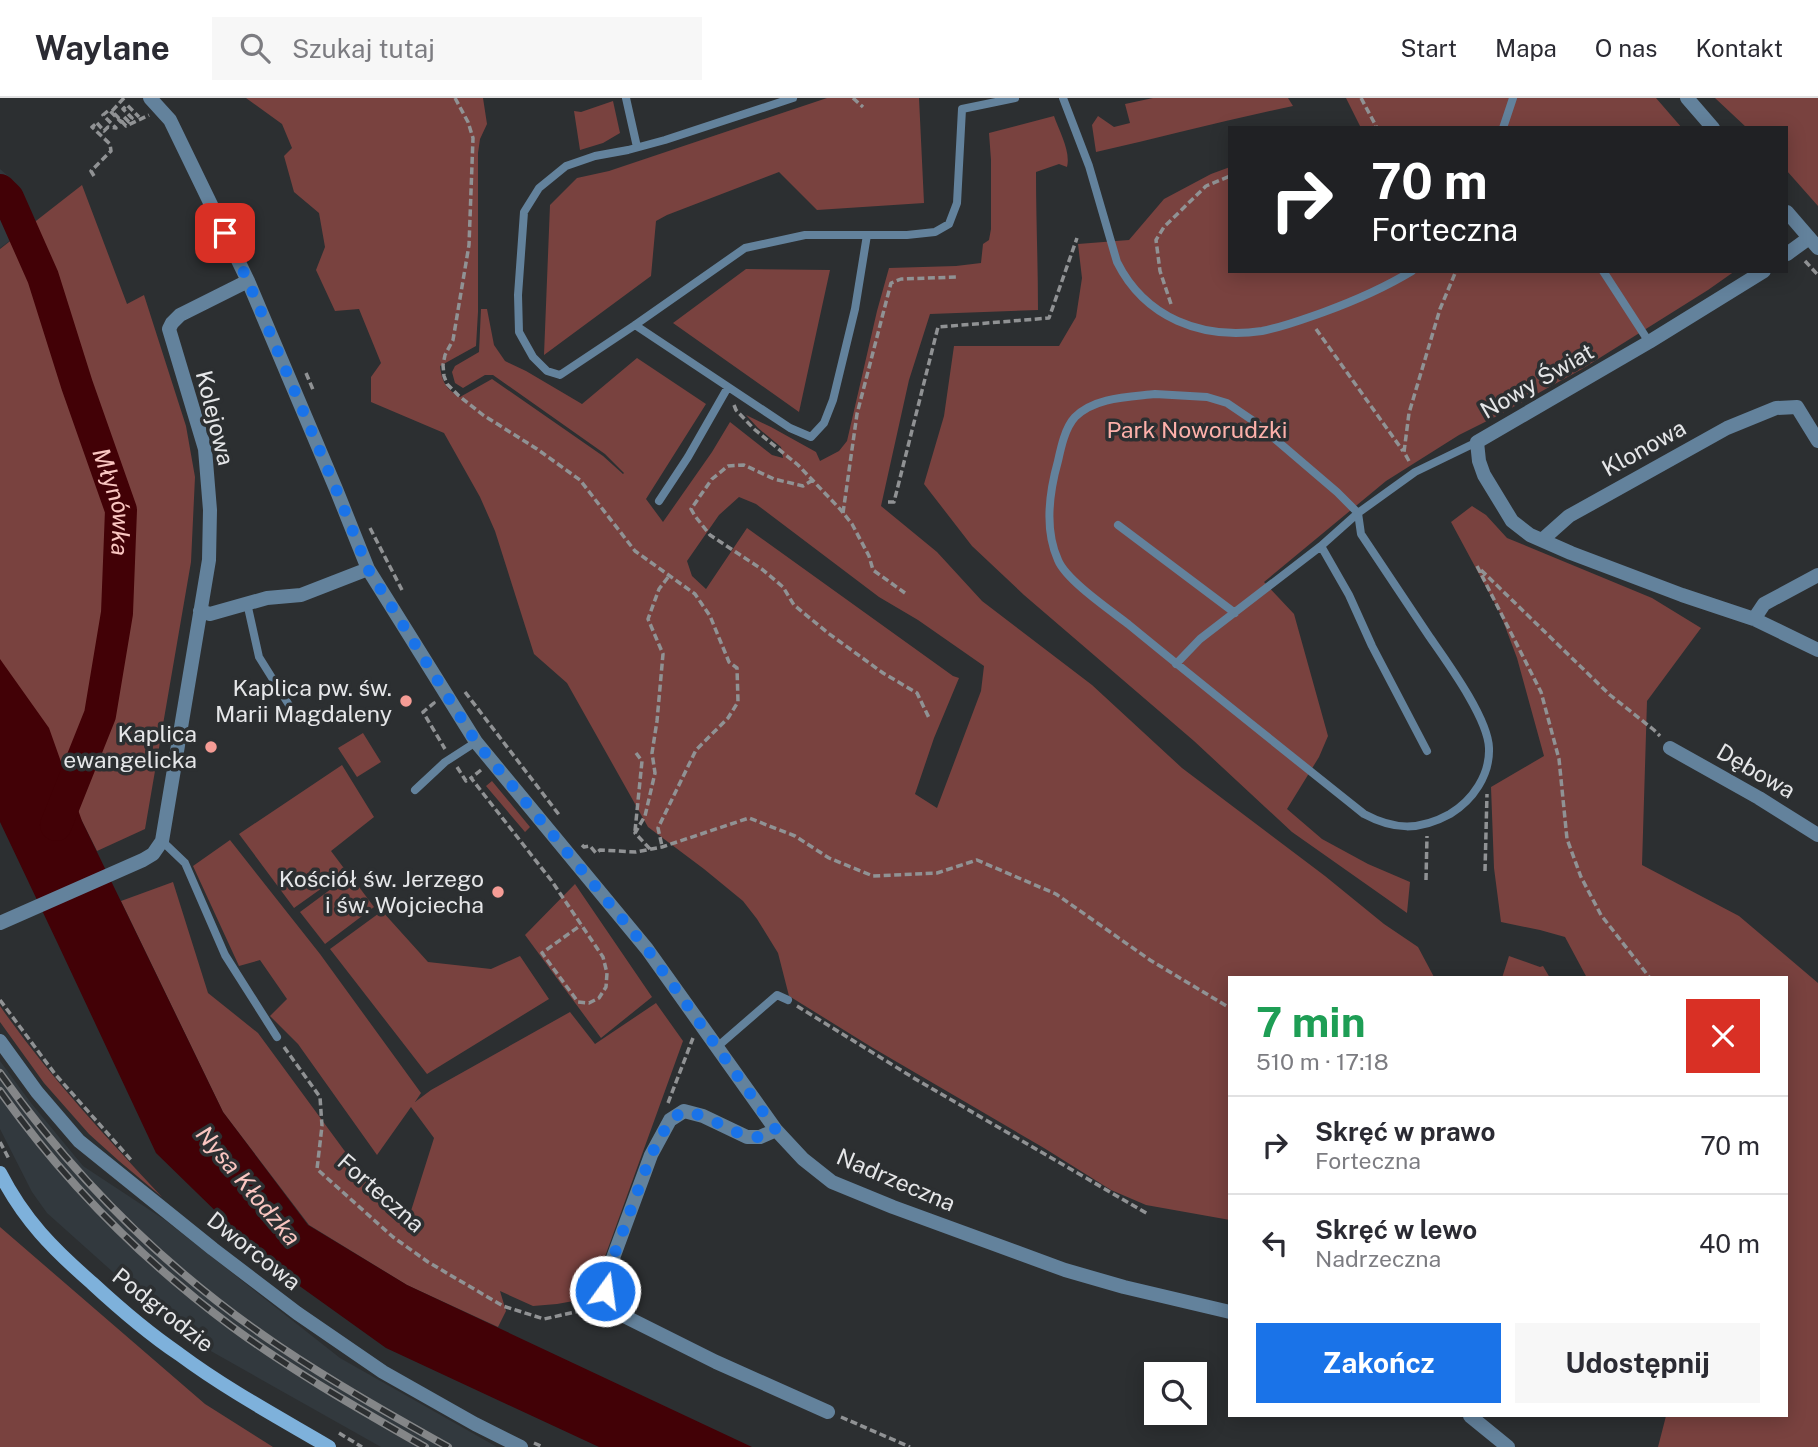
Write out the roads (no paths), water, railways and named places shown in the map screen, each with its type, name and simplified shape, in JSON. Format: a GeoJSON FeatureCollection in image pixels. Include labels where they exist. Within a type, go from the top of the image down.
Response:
{"type":"FeatureCollection","features":[{"type":"Feature","properties":{"kind":"main road","name":"Podgrodzie"},"geometry":{"type":"LineString","coordinates":[[6,1170],[18,1207],[82,1275],[163,1343],[200,1369],[329,1447]]}},
{"type":"Feature","properties":{"kind":"street","name":"Nadrzeczna"},"geometry":{"type":"LineString","coordinates":[[150,98],[170,120],[248,281],[368,569],[476,742],[647,949],[776,1130],[803,1159],[832,1182],[893,1207],[1065,1270],[1228,1312]]}},
{"type":"Feature","properties":{"kind":"street"},"geometry":{"type":"LineString","coordinates":[[1687,98],[1711,126]]}},
{"type":"Feature","properties":{"kind":"street"},"geometry":{"type":"LineString","coordinates":[[1788,213],[1814,243],[1791,252]]}},
{"type":"Feature","properties":{"kind":"street","name":"Nowy Świat"},"geometry":{"type":"LineString","coordinates":[[1761,273],[1477,442],[1479,461],[1504,510],[1512,521],[1530,535],[1608,567],[1754,619],[1818,650]]}},
{"type":"Feature","properties":{"kind":"street","name":"Kolejowa"},"geometry":{"type":"LineString","coordinates":[[162,841],[209,560],[210,510],[205,449],[169,329],[180,315],[248,281]]}},
{"type":"Feature","properties":{"kind":"street","name":"Klonowa"},"geometry":{"type":"LineString","coordinates":[[1542,540],[1569,516],[1606,495],[1727,428],[1776,408],[1797,407],[1818,441]]}},
{"type":"Feature","properties":{"kind":"street"},"geometry":{"type":"LineString","coordinates":[[201,611],[210,614],[267,597],[302,595],[368,569]]}},
{"type":"Feature","properties":{"kind":"street"},"geometry":{"type":"LineString","coordinates":[[1754,619],[1764,604],[1818,575]]}},
{"type":"Feature","properties":{"kind":"street","name":"Dębowa"},"geometry":{"type":"LineString","coordinates":[[1670,748],[1818,835]]}},
{"type":"Feature","properties":{"kind":"street"},"geometry":{"type":"LineString","coordinates":[[0,923],[143,860],[153,854],[162,841]]}},
{"type":"Feature","properties":{"kind":"street","name":"Dworcowa"},"geometry":{"type":"LineString","coordinates":[[0,1041],[37,1092],[79,1141],[213,1249],[297,1313],[383,1372],[475,1424],[526,1444]]}},
{"type":"Feature","properties":{"kind":"street"},"geometry":{"type":"LineString","coordinates":[[776,1130],[760,1137],[747,1137],[703,1116],[684,1111],[670,1120],[651,1155],[606,1277],[604,1306],[716,1362],[828,1412]]}},
{"type":"Feature","properties":{"kind":"street"},"geometry":{"type":"LineString","coordinates":[[1471,1417],[1508,1447]]}},
{"type":"Feature","properties":{"kind":"lane"},"geometry":{"type":"LineString","coordinates":[[626,98],[637,148]]}},
{"type":"Feature","properties":{"kind":"lane"},"geometry":{"type":"LineString","coordinates":[[793,98],[637,148],[595,156],[566,166],[538,188],[524,212],[518,295],[519,332],[533,357],[547,371],[560,375],[745,248],[805,235],[907,235],[935,232],[949,224],[957,203],[962,109],[960,98]]}},
{"type":"Feature","properties":{"kind":"lane"},"geometry":{"type":"LineString","coordinates":[[962,109],[1015,98]]}},
{"type":"Feature","properties":{"kind":"lane"},"geometry":{"type":"LineString","coordinates":[[1063,98],[1089,166],[1117,262],[1124,276],[1153,307],[1183,325],[1248,333],[1275,328],[1345,304],[1391,284],[1409,273]]}},
{"type":"Feature","properties":{"kind":"lane"},"geometry":{"type":"LineString","coordinates":[[1504,126],[1513,98]]}},
{"type":"Feature","properties":{"kind":"lane"},"geometry":{"type":"LineString","coordinates":[[635,325],[790,428],[811,437],[824,423],[833,400],[855,309],[867,235]]}},
{"type":"Feature","properties":{"kind":"lane"},"geometry":{"type":"LineString","coordinates":[[1604,273],[1649,342]]}},
{"type":"Feature","properties":{"kind":"lane"},"geometry":{"type":"LineString","coordinates":[[659,501],[728,387]]}},
{"type":"Feature","properties":{"kind":"lane"},"geometry":{"type":"LineString","coordinates":[[1155,394],[1207,397],[1227,402],[1255,422],[1359,513],[1361,534],[1460,682],[1483,725],[1489,746],[1484,778],[1467,800],[1438,820],[1415,827],[1400,827],[1378,821],[1364,814],[1176,664],[1074,580],[1058,562],[1051,539],[1048,513],[1063,440],[1073,418],[1102,401],[1155,394]]}},
{"type":"Feature","properties":{"kind":"lane"},"geometry":{"type":"LineString","coordinates":[[1176,664],[1200,639],[1321,546],[1359,513],[1415,472],[1477,442]]}},
{"type":"Feature","properties":{"kind":"lane"},"geometry":{"type":"LineString","coordinates":[[1118,525],[1235,613]]}},
{"type":"Feature","properties":{"kind":"lane"},"geometry":{"type":"LineString","coordinates":[[1321,546],[1349,595],[1372,646],[1427,751]]}},
{"type":"Feature","properties":{"kind":"lane"},"geometry":{"type":"LineString","coordinates":[[247,603],[259,657],[299,720]]}},
{"type":"Feature","properties":{"kind":"lane"},"geometry":{"type":"LineString","coordinates":[[415,790],[451,758],[476,742]]}},
{"type":"Feature","properties":{"kind":"lane"},"geometry":{"type":"LineString","coordinates":[[162,841],[185,863],[225,955],[277,1037]]}},
{"type":"Feature","properties":{"kind":"lane"},"geometry":{"type":"LineString","coordinates":[[717,1047],[776,995],[788,1000]]}},
{"type":"Feature","properties":{"kind":"water","name":"Nysa Kłodzka"},"geometry":{"type":"Polygon","coordinates":[[[0,659],[49,728],[82,821],[223,1112],[308,1225],[407,1285],[752,1447],[599,1447],[386,1348],[273,1267],[156,1153],[0,822],[0,659]]]}},
{"type":"Feature","properties":{"kind":"waterway","name":"Młynówka"},"geometry":{"type":"LineString","coordinates":[[0,190],[8,198],[43,277],[121,510],[117,613],[100,715],[56,825]]}},
{"type":"Feature","properties":{"kind":"railway"},"geometry":{"type":"LineString","coordinates":[[0,1073],[60,1151],[93,1187],[163,1256],[200,1288],[300,1360],[448,1447]]}},
{"type":"Feature","properties":{"kind":"railway"},"geometry":{"type":"LineString","coordinates":[[0,1091],[51,1156],[106,1218],[198,1301],[278,1359],[425,1447]]}},
{"type":"Feature","properties":{"kind":"place","name":"Kaplica pw. św. Marii Magdaleny"},"geometry":{"type":"Point","coordinates":[406,701]}},
{"type":"Feature","properties":{"kind":"place","name":"Kaplica ewangelicka"},"geometry":{"type":"Point","coordinates":[211,747]}},
{"type":"Feature","properties":{"kind":"place","name":"Kościół św. Jerzego i św. Wojciecha"},"geometry":{"type":"Point","coordinates":[498,892]}},
{"type":"Feature","properties":{"kind":"park label","name":"Park Noworudzki"},"geometry":{"type":"Point","coordinates":[1197,430]}}]}
